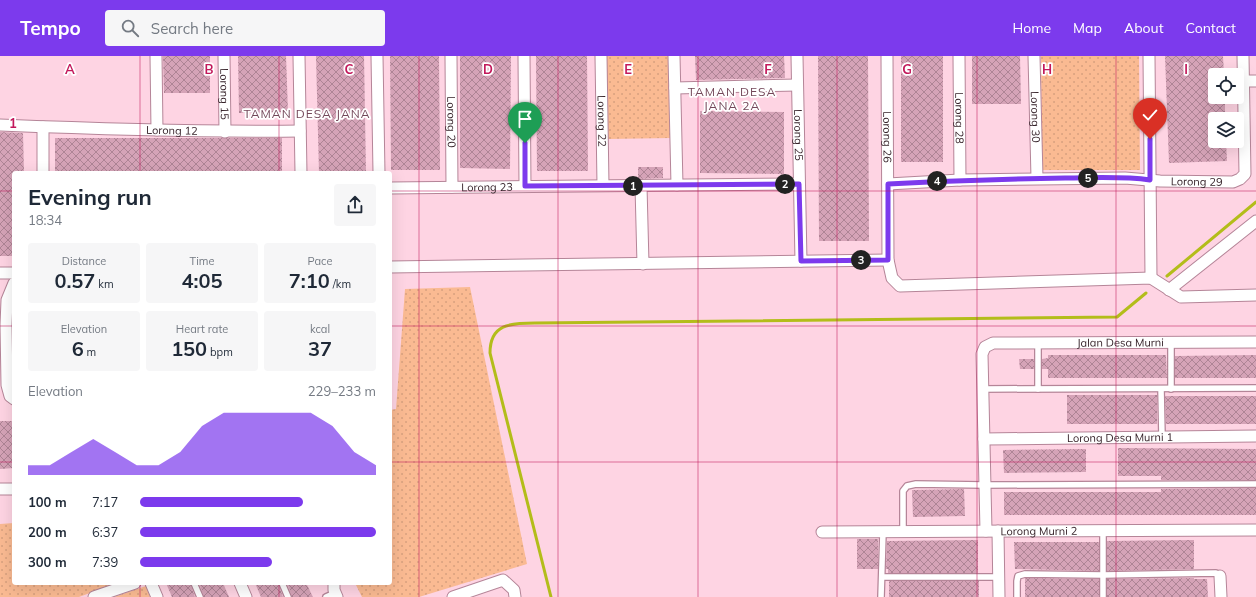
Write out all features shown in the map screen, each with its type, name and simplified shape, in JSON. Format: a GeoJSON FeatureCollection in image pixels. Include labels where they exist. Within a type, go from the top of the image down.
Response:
{"type":"FeatureCollection","features":[{"type":"Feature","properties":{"kind":"street"},"geometry":{"type":"LineString","coordinates":[[156,56],[157,130]]}},
{"type":"Feature","properties":{"kind":"street","name":"Lorong 15"},"geometry":{"type":"LineString","coordinates":[[224,56],[225,132]]}},
{"type":"Feature","properties":{"kind":"street"},"geometry":{"type":"LineString","coordinates":[[299,56],[301,171]]}},
{"type":"Feature","properties":{"kind":"street"},"geometry":{"type":"LineString","coordinates":[[377,56],[379,171]]}},
{"type":"Feature","properties":{"kind":"street","name":"Lorong 20"},"geometry":{"type":"LineString","coordinates":[[451,56],[452,187]]}},
{"type":"Feature","properties":{"kind":"street"},"geometry":{"type":"LineString","coordinates":[[524,56],[525,186]]}},
{"type":"Feature","properties":{"kind":"street","name":"Lorong 22"},"geometry":{"type":"LineString","coordinates":[[601,56],[603,185]]}},
{"type":"Feature","properties":{"kind":"street"},"geometry":{"type":"LineString","coordinates":[[674,56],[677,185]]}},
{"type":"Feature","properties":{"kind":"street","name":"Lorong 25"},"geometry":{"type":"LineString","coordinates":[[797,56],[801,261]]}},
{"type":"Feature","properties":{"kind":"street","name":"Lorong 26"},"geometry":{"type":"LineString","coordinates":[[887,56],[888,260],[892,278],[900,286],[1151,278]]}},
{"type":"Feature","properties":{"kind":"street","name":"Lorong 28"},"geometry":{"type":"LineString","coordinates":[[959,56],[960,180]]}},
{"type":"Feature","properties":{"kind":"street","name":"Lorong 30"},"geometry":{"type":"LineString","coordinates":[[1034,56],[1037,178]]}},
{"type":"Feature","properties":{"kind":"street"},"geometry":{"type":"LineString","coordinates":[[1149,56],[1151,278],[1181,297],[1256,295]]}},
{"type":"Feature","properties":{"kind":"street"},"geometry":{"type":"LineString","coordinates":[[1243,56],[1243,68]]}},
{"type":"Feature","properties":{"kind":"street"},"geometry":{"type":"LineString","coordinates":[[1244,81],[1256,81]]}},
{"type":"Feature","properties":{"kind":"street"},"geometry":{"type":"LineString","coordinates":[[675,88],[797,86]]}},
{"type":"Feature","properties":{"kind":"street","name":"Lorong 29"},"geometry":{"type":"LineString","coordinates":[[888,184],[1037,178],[1125,178],[1233,182],[1240,179],[1245,174],[1243,104]]}},
{"type":"Feature","properties":{"kind":"street","name":"Lorong 12"},"geometry":{"type":"LineString","coordinates":[[0,125],[225,132],[300,131]]}},
{"type":"Feature","properties":{"kind":"street"},"geometry":{"type":"LineString","coordinates":[[43,127],[43,171]]}},
{"type":"Feature","properties":{"kind":"street","name":"Lorong 23"},"geometry":{"type":"LineString","coordinates":[[392,188],[799,184]]}},
{"type":"Feature","properties":{"kind":"street"},"geometry":{"type":"LineString","coordinates":[[641,186],[642,264]]}},
{"type":"Feature","properties":{"kind":"street"},"geometry":{"type":"LineString","coordinates":[[1169,290],[1256,221]]}},
{"type":"Feature","properties":{"kind":"street"},"geometry":{"type":"LineString","coordinates":[[392,267],[888,260]]}},
{"type":"Feature","properties":{"kind":"street"},"geometry":{"type":"LineString","coordinates":[[0,273],[12,273]]}},
{"type":"Feature","properties":{"kind":"street"},"geometry":{"type":"LineString","coordinates":[[12,288],[7,300],[7,385],[10,396],[12,398]]}},
{"type":"Feature","properties":{"kind":"street","name":"Jalan Desa Murni"},"geometry":{"type":"LineString","coordinates":[[982,389],[982,354],[986,347],[993,343],[1256,342]]}},
{"type":"Feature","properties":{"kind":"street"},"geometry":{"type":"LineString","coordinates":[[982,389],[986,531]]}},
{"type":"Feature","properties":{"kind":"street","name":"Lorong Desa Murni 1"},"geometry":{"type":"LineString","coordinates":[[984,439],[1256,436]]}},
{"type":"Feature","properties":{"kind":"street"},"geometry":{"type":"LineString","coordinates":[[0,489],[12,489]]}},
{"type":"Feature","properties":{"kind":"street","name":"Lorong Murni 2"},"geometry":{"type":"LineString","coordinates":[[822,532],[1256,530]]}},
{"type":"Feature","properties":{"kind":"street"},"geometry":{"type":"LineString","coordinates":[[998,531],[999,597]]}},
{"type":"Feature","properties":{"kind":"street"},"geometry":{"type":"LineString","coordinates":[[1220,576],[1221,597]]}},
{"type":"Feature","properties":{"kind":"street"},"geometry":{"type":"LineString","coordinates":[[453,597],[503,580],[514,590],[515,597]]}},
{"type":"Feature","properties":{"kind":"street"},"geometry":{"type":"LineString","coordinates":[[98,596],[129,585]]}},
{"type":"Feature","properties":{"kind":"street"},"geometry":{"type":"LineString","coordinates":[[152,585],[157,597]]}},
{"type":"Feature","properties":{"kind":"street"},"geometry":{"type":"LineString","coordinates":[[241,585],[246,597]]}},
{"type":"Feature","properties":{"kind":"lane"},"geometry":{"type":"LineString","coordinates":[[1171,342],[1171,389]]}},
{"type":"Feature","properties":{"kind":"lane"},"geometry":{"type":"LineString","coordinates":[[1038,343],[1038,389]]}},
{"type":"Feature","properties":{"kind":"lane"},"geometry":{"type":"LineString","coordinates":[[982,389],[1256,388]]}},
{"type":"Feature","properties":{"kind":"lane"},"geometry":{"type":"LineString","coordinates":[[1161,389],[1162,437]]}},
{"type":"Feature","properties":{"kind":"lane"},"geometry":{"type":"LineString","coordinates":[[903,531],[903,491],[907,486],[916,484],[1256,484]]}},
{"type":"Feature","properties":{"kind":"lane"},"geometry":{"type":"LineString","coordinates":[[1102,530],[1103,597]]}},
{"type":"Feature","properties":{"kind":"lane"},"geometry":{"type":"LineString","coordinates":[[881,597],[882,532]]}},
{"type":"Feature","properties":{"kind":"lane"},"geometry":{"type":"LineString","coordinates":[[1017,597],[1018,576],[1025,574],[1103,575],[1216,573],[1220,576]]}},
{"type":"Feature","properties":{"kind":"lane"},"geometry":{"type":"LineString","coordinates":[[882,577],[999,577]]}},
{"type":"Feature","properties":{"kind":"lane"},"geometry":{"type":"LineString","coordinates":[[195,585],[200,597]]}},
{"type":"Feature","properties":{"kind":"lane"},"geometry":{"type":"LineString","coordinates":[[283,585],[288,597]]}},
{"type":"Feature","properties":{"kind":"shaded area"},"geometry":{"type":"Polygon","coordinates":[[[605,56],[670,56],[672,138],[607,139],[605,56]]]}},
{"type":"Feature","properties":{"kind":"shaded area"},"geometry":{"type":"Polygon","coordinates":[[[1041,56],[1139,56],[1140,170],[1042,170],[1041,56]]]}},
{"type":"Feature","properties":{"kind":"shaded area"},"geometry":{"type":"Polygon","coordinates":[[[470,287],[527,564],[419,597],[362,597],[356,585],[392,585],[392,410],[396,409],[405,289],[470,287]]]}},
{"type":"Feature","properties":{"kind":"shaded area"},"geometry":{"type":"Polygon","coordinates":[[[12,523],[12,585],[112,585],[79,597],[0,597],[0,524],[12,523]]]}},
{"type":"Feature","properties":{"kind":"shaded area"},"geometry":{"type":"Polygon","coordinates":[[[146,586],[150,597],[114,597],[146,586]]]}},
{"type":"Feature","properties":{"kind":"building"},"geometry":{"type":"Polygon","coordinates":[[[163,56],[210,56],[210,93],[164,93],[163,56]]]}},
{"type":"Feature","properties":{"kind":"building"},"geometry":{"type":"Polygon","coordinates":[[[238,56],[286,56],[288,112],[239,113],[238,56]]]}},
{"type":"Feature","properties":{"kind":"building"},"geometry":{"type":"Polygon","coordinates":[[[316,56],[364,56],[366,171],[319,171],[316,56]]]}},
{"type":"Feature","properties":{"kind":"building"},"geometry":{"type":"Polygon","coordinates":[[[390,56],[439,56],[440,170],[391,170],[390,56]]]}},
{"type":"Feature","properties":{"kind":"building"},"geometry":{"type":"Polygon","coordinates":[[[460,56],[511,56],[510,169],[460,168],[460,56]]]}},
{"type":"Feature","properties":{"kind":"building"},"geometry":{"type":"Polygon","coordinates":[[[536,56],[587,56],[588,171],[537,171],[536,56]]]}},
{"type":"Feature","properties":{"kind":"building"},"geometry":{"type":"Polygon","coordinates":[[[695,56],[784,56],[785,78],[696,80],[695,56]]]}},
{"type":"Feature","properties":{"kind":"building"},"geometry":{"type":"Polygon","coordinates":[[[818,56],[868,56],[869,241],[819,241],[818,56]]]}},
{"type":"Feature","properties":{"kind":"building"},"geometry":{"type":"Polygon","coordinates":[[[901,56],[943,56],[943,162],[901,162],[901,56]]]}},
{"type":"Feature","properties":{"kind":"building"},"geometry":{"type":"Polygon","coordinates":[[[972,56],[1020,56],[1021,104],[972,104],[972,56]]]}},
{"type":"Feature","properties":{"kind":"building"},"geometry":{"type":"Polygon","coordinates":[[[1165,56],[1223,56],[1224,68],[1208,68],[1208,104],[1225,104],[1225,112],[1208,112],[1208,148],[1226,148],[1227,161],[1169,163],[1165,56]]]}},
{"type":"Feature","properties":{"kind":"building"},"geometry":{"type":"Polygon","coordinates":[[[700,111],[784,112],[784,174],[700,173],[700,111]]]}},
{"type":"Feature","properties":{"kind":"building"},"geometry":{"type":"Polygon","coordinates":[[[0,132],[23,133],[24,171],[12,171],[12,256],[0,256],[0,132]]]}},
{"type":"Feature","properties":{"kind":"building"},"geometry":{"type":"Polygon","coordinates":[[[55,138],[282,138],[282,171],[55,171],[55,138]]]}},
{"type":"Feature","properties":{"kind":"building"},"geometry":{"type":"Polygon","coordinates":[[[638,167],[663,167],[663,178],[638,179],[638,167]]]}},
{"type":"Feature","properties":{"kind":"building"},"geometry":{"type":"Polygon","coordinates":[[[1048,355],[1166,355],[1167,378],[1048,378],[1048,369],[1042,369],[1042,359],[1048,358],[1048,355]]]}},
{"type":"Feature","properties":{"kind":"building"},"geometry":{"type":"Polygon","coordinates":[[[1256,355],[1256,378],[1175,378],[1175,356],[1256,355]]]}},
{"type":"Feature","properties":{"kind":"building"},"geometry":{"type":"Polygon","coordinates":[[[1019,359],[1034,359],[1034,369],[1020,369],[1019,359]]]}},
{"type":"Feature","properties":{"kind":"building"},"geometry":{"type":"Polygon","coordinates":[[[1067,395],[1157,395],[1157,424],[1067,424],[1067,395]]]}},
{"type":"Feature","properties":{"kind":"building"},"geometry":{"type":"Polygon","coordinates":[[[1165,396],[1256,396],[1256,424],[1166,424],[1165,396]]]}},
{"type":"Feature","properties":{"kind":"building"},"geometry":{"type":"Polygon","coordinates":[[[0,421],[12,421],[12,468],[0,469],[0,421]]]}},
{"type":"Feature","properties":{"kind":"building"},"geometry":{"type":"Polygon","coordinates":[[[1118,448],[1256,449],[1256,480],[1161,480],[1161,476],[1118,476],[1118,448]]]}},
{"type":"Feature","properties":{"kind":"building"},"geometry":{"type":"Polygon","coordinates":[[[1086,449],[1086,472],[1004,473],[1003,450],[1086,449]]]}},
{"type":"Feature","properties":{"kind":"building"},"geometry":{"type":"Polygon","coordinates":[[[1256,488],[1256,515],[1004,515],[1004,492],[1161,492],[1161,489],[1256,488]]]}},
{"type":"Feature","properties":{"kind":"building"},"geometry":{"type":"Polygon","coordinates":[[[964,489],[965,516],[913,517],[912,490],[964,489]]]}},
{"type":"Feature","properties":{"kind":"building"},"geometry":{"type":"Polygon","coordinates":[[[857,539],[878,539],[878,569],[857,569],[857,539]]]}},
{"type":"Feature","properties":{"kind":"building"},"geometry":{"type":"Polygon","coordinates":[[[978,540],[978,573],[888,573],[888,569],[886,569],[887,541],[978,540]]]}},
{"type":"Feature","properties":{"kind":"building"},"geometry":{"type":"Polygon","coordinates":[[[1194,540],[1194,569],[1107,571],[1107,541],[1194,540]]]}},
{"type":"Feature","properties":{"kind":"building"},"geometry":{"type":"Polygon","coordinates":[[[1014,542],[1099,542],[1099,571],[1015,569],[1014,542]]]}},
{"type":"Feature","properties":{"kind":"building"},"geometry":{"type":"Polygon","coordinates":[[[1025,578],[1099,579],[1099,597],[1025,597],[1025,578]]]}},
{"type":"Feature","properties":{"kind":"building"},"geometry":{"type":"Polygon","coordinates":[[[1107,579],[1207,579],[1208,597],[1107,597],[1107,579]]]}},
{"type":"Feature","properties":{"kind":"building"},"geometry":{"type":"Polygon","coordinates":[[[889,581],[979,581],[979,597],[889,597],[889,581]]]}},
{"type":"Feature","properties":{"kind":"building"},"geometry":{"type":"Polygon","coordinates":[[[167,585],[191,585],[195,597],[172,597],[167,585]]]}},
{"type":"Feature","properties":{"kind":"building"},"geometry":{"type":"Polygon","coordinates":[[[200,585],[224,585],[229,597],[204,597],[200,585]]]}},
{"type":"Feature","properties":{"kind":"building"},"geometry":{"type":"Polygon","coordinates":[[[256,585],[279,585],[283,597],[261,597],[256,585]]]}},
{"type":"Feature","properties":{"kind":"building"},"geometry":{"type":"Polygon","coordinates":[[[288,585],[307,585],[313,597],[292,597],[288,585]]]}},
{"type":"Feature","properties":{"kind":"waterway"},"geometry":{"type":"LineString","coordinates":[[1167,276],[1256,202]]}},
{"type":"Feature","properties":{"kind":"waterway"},"geometry":{"type":"LineString","coordinates":[[551,597],[490,353],[491,343],[494,336],[503,327],[526,323],[1117,317],[1146,293]]}},
{"type":"Feature","properties":{"kind":"district","name":"TAMAN DESA JANA 2A"},"geometry":{"type":"Point","coordinates":[732,99]}},
{"type":"Feature","properties":{"kind":"district","name":"TAMAN DESA JANA"},"geometry":{"type":"Point","coordinates":[307,114]}},
{"type":"Feature","properties":{"kind":"route"},"geometry":{"type":"LineString","coordinates":[[525,143],[525,186],[799,184],[801,261],[888,260],[888,184],[1037,178],[1125,178],[1150,180],[1150,139]]}}]}
